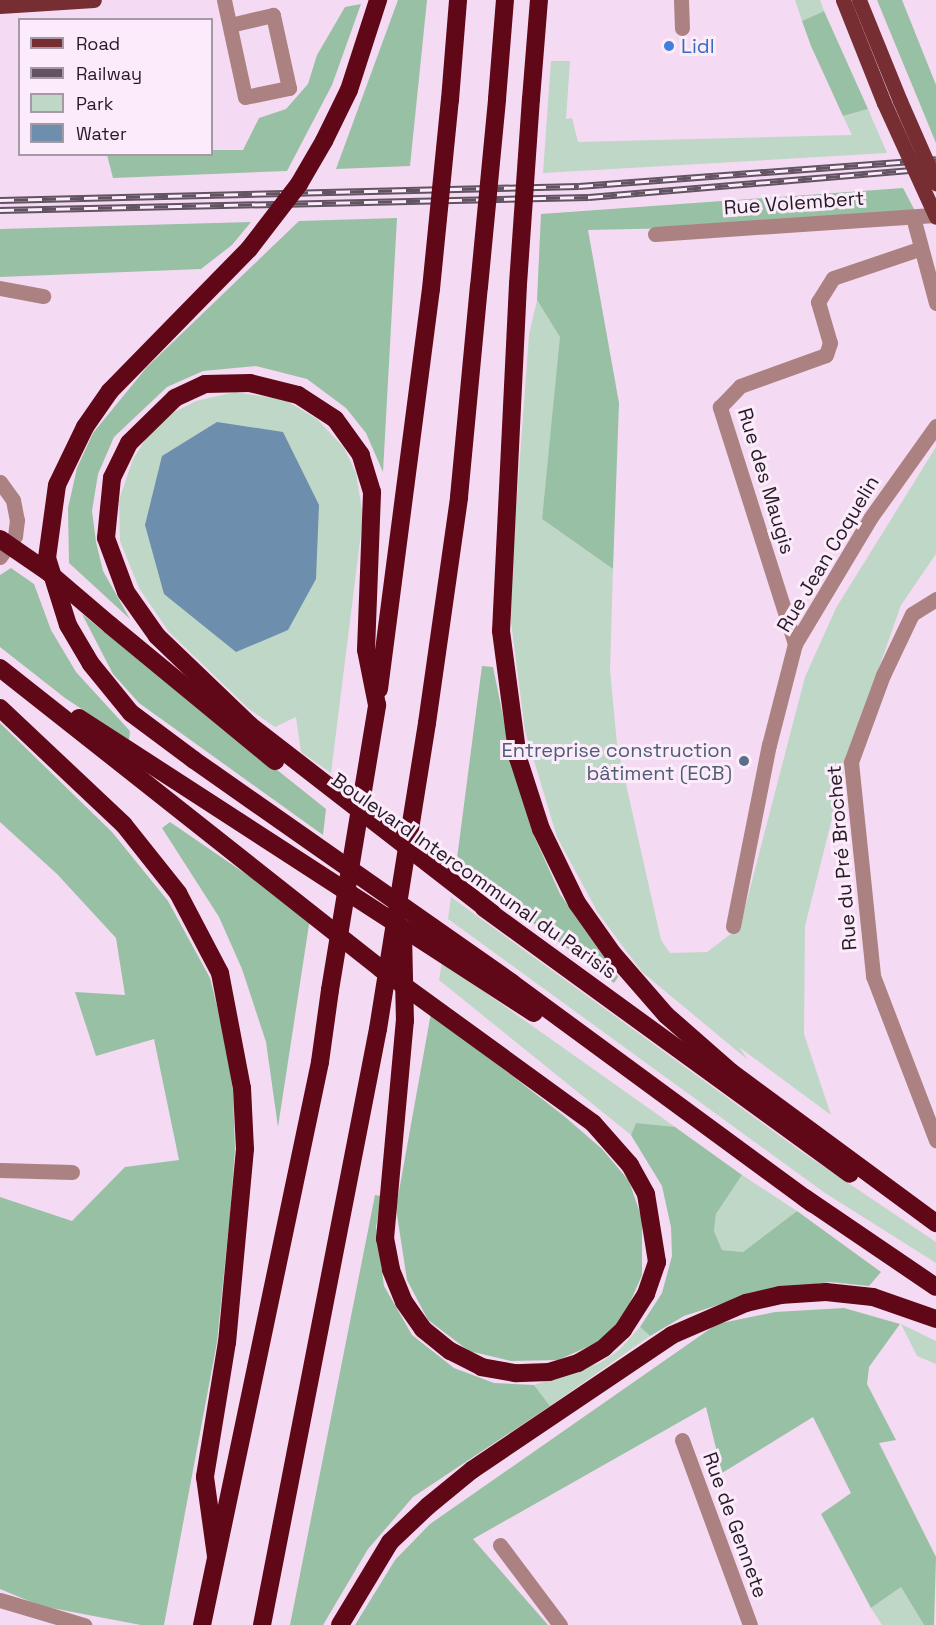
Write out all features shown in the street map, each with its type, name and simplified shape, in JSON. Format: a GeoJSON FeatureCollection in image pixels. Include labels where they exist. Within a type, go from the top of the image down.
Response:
{"type":"FeatureCollection","features":[{"type":"Feature","properties":{"kind":"highway"},"geometry":{"type":"LineString","coordinates":[[202,1625],[320,1062],[377,705],[431,289],[458,0]]}},
{"type":"Feature","properties":{"kind":"highway"},"geometry":{"type":"LineString","coordinates":[[262,1625],[378,1029],[402,893],[459,497],[497,99],[504,0]]}},
{"type":"Feature","properties":{"kind":"highway"},"geometry":{"type":"LineString","coordinates":[[539,0],[518,284],[501,631],[518,758],[541,829],[578,903],[613,954],[666,1015],[731,1072],[936,1223]]}},
{"type":"Feature","properties":{"kind":"highway"},"geometry":{"type":"LineString","coordinates":[[377,2],[349,90],[324,141],[299,184],[249,249],[110,391],[85,428],[57,485],[47,558],[68,625],[91,664],[131,713],[194,760],[513,983],[813,1204]]}},
{"type":"Feature","properties":{"kind":"highway"},"geometry":{"type":"LineString","coordinates":[[377,705],[366,650],[372,492],[361,455],[335,419],[297,395],[250,383],[205,384],[175,398],[129,443],[112,478],[106,538],[126,592],[157,636],[251,726],[493,914]]}},
{"type":"Feature","properties":{"kind":"highway","name":"Boulevard Intercommunal du Parisis"},"geometry":{"type":"LineString","coordinates":[[0,539],[48,572],[301,782],[493,914],[825,1157],[936,1230]]}},
{"type":"Feature","properties":{"kind":"highway"},"geometry":{"type":"LineString","coordinates":[[0,661],[123,747],[467,968],[936,1287]]}},
{"type":"Feature","properties":{"kind":"highway"},"geometry":{"type":"LineString","coordinates":[[0,668],[381,969],[593,1124],[630,1165],[646,1194],[657,1262],[646,1294],[623,1330],[604,1348],[578,1363],[549,1372],[515,1373],[482,1367],[450,1351],[423,1329],[404,1302],[385,1239],[405,1021],[402,893]]}},
{"type":"Feature","properties":{"kind":"highway"},"geometry":{"type":"LineString","coordinates":[[0,708],[124,825],[178,893],[220,973],[242,1088],[245,1149],[227,1342],[205,1477],[216,1556]]}},
{"type":"Feature","properties":{"kind":"highway"},"geometry":{"type":"LineString","coordinates":[[340,1625],[390,1542],[428,1506],[472,1470],[672,1335],[746,1303],[780,1295],[826,1292],[873,1297],[936,1319]]}},
{"type":"Feature","properties":{"kind":"main road"},"geometry":{"type":"LineString","coordinates":[[0,6],[94,0]]}},
{"type":"Feature","properties":{"kind":"main road"},"geometry":{"type":"LineString","coordinates":[[843,0],[892,102],[936,183]]}},
{"type":"Feature","properties":{"kind":"main road"},"geometry":{"type":"LineString","coordinates":[[859,0],[892,102],[936,216]]}},
{"type":"Feature","properties":{"kind":"street"},"geometry":{"type":"LineString","coordinates":[[224,0],[245,97],[289,88],[273,15],[230,25]]}},
{"type":"Feature","properties":{"kind":"street"},"geometry":{"type":"LineString","coordinates":[[681,0],[682,28]]}},
{"type":"Feature","properties":{"kind":"street","name":"Rue Volembert"},"geometry":{"type":"LineString","coordinates":[[655,234],[936,216]]}},
{"type":"Feature","properties":{"kind":"street"},"geometry":{"type":"LineString","coordinates":[[913,218],[919,249],[936,303]]}},
{"type":"Feature","properties":{"kind":"street","name":"Rue des Maugis"},"geometry":{"type":"LineString","coordinates":[[795,644],[720,407],[741,386],[826,355],[830,343],[818,302],[833,278],[919,249]]}},
{"type":"Feature","properties":{"kind":"street"},"geometry":{"type":"LineString","coordinates":[[0,288],[43,296]]}},
{"type":"Feature","properties":{"kind":"street","name":"Rue Jean Coquelin"},"geometry":{"type":"LineString","coordinates":[[733,926],[769,744],[795,644],[871,517],[936,426]]}},
{"type":"Feature","properties":{"kind":"street"},"geometry":{"type":"LineString","coordinates":[[0,483],[13,500],[17,520],[15,536],[0,557]]}},
{"type":"Feature","properties":{"kind":"street","name":"Rue du Pré Brochet"},"geometry":{"type":"LineString","coordinates":[[936,599],[912,614],[883,675],[851,762],[873,976],[916,1096],[936,1140]]}},
{"type":"Feature","properties":{"kind":"street"},"geometry":{"type":"LineString","coordinates":[[0,1170],[72,1172]]}},
{"type":"Feature","properties":{"kind":"street","name":"Rue de Gennete"},"geometry":{"type":"LineString","coordinates":[[682,1440],[750,1625]]}},
{"type":"Feature","properties":{"kind":"street"},"geometry":{"type":"LineString","coordinates":[[500,1545],[560,1625]]}},
{"type":"Feature","properties":{"kind":"street"},"geometry":{"type":"LineString","coordinates":[[0,1600],[84,1625]]}},
{"type":"Feature","properties":{"kind":"green space"},"geometry":{"type":"Polygon","coordinates":[[[398,0],[427,0],[410,166],[336,169],[398,0]]]}},
{"type":"Feature","properties":{"kind":"green space"},"geometry":{"type":"Polygon","coordinates":[[[795,0],[820,0],[824,11],[802,21],[795,0]]]}},
{"type":"Feature","properties":{"kind":"green space"},"geometry":{"type":"Polygon","coordinates":[[[877,0],[902,0],[936,85],[936,143],[877,0]]]}},
{"type":"Feature","properties":{"kind":"green space"},"geometry":{"type":"Polygon","coordinates":[[[361,4],[332,85],[287,171],[113,178],[107,156],[213,156],[213,150],[243,150],[259,118],[286,109],[308,84],[317,55],[345,7],[361,4]]]}},
{"type":"Feature","properties":{"kind":"green space"},"geometry":{"type":"Polygon","coordinates":[[[824,11],[868,109],[843,116],[811,46],[802,21],[824,11]]]}},
{"type":"Feature","properties":{"kind":"green space"},"geometry":{"type":"Polygon","coordinates":[[[551,61],[570,61],[566,119],[572,118],[578,142],[852,135],[843,116],[868,109],[887,153],[543,173],[551,61]]]}},
{"type":"Feature","properties":{"kind":"green space"},"geometry":{"type":"Polygon","coordinates":[[[903,188],[915,211],[728,227],[588,230],[619,403],[613,569],[542,519],[560,337],[537,300],[541,214],[903,188]]]}},
{"type":"Feature","properties":{"kind":"green space"},"geometry":{"type":"Polygon","coordinates":[[[397,218],[383,472],[366,433],[346,408],[307,379],[256,366],[203,371],[167,387],[114,437],[98,474],[92,511],[103,571],[130,619],[69,563],[68,508],[77,468],[93,433],[147,367],[299,221],[397,218]]]}},
{"type":"Feature","properties":{"kind":"green space"},"geometry":{"type":"Polygon","coordinates":[[[251,222],[232,245],[201,269],[0,277],[0,229],[251,222]]]}},
{"type":"Feature","properties":{"kind":"green space"},"geometry":{"type":"Polygon","coordinates":[[[537,300],[561,337],[542,519],[613,569],[610,670],[617,744],[661,940],[670,953],[707,952],[740,927],[805,677],[836,608],[936,447],[936,554],[901,605],[847,759],[805,926],[804,1034],[831,1115],[739,1047],[748,1060],[642,972],[598,913],[557,837],[525,731],[509,606],[529,335],[537,300]]]}},
{"type":"Feature","properties":{"kind":"green space"},"geometry":{"type":"Polygon","coordinates":[[[235,392],[285,400],[317,419],[344,448],[356,473],[363,517],[331,773],[301,752],[296,717],[275,727],[249,709],[169,632],[139,588],[120,541],[119,500],[133,459],[157,421],[196,401],[235,392]]]}},
{"type":"Feature","properties":{"kind":"green space"},"geometry":{"type":"Polygon","coordinates":[[[11,568],[34,584],[51,630],[76,672],[130,731],[129,740],[65,698],[0,647],[0,575],[11,568]]]}},
{"type":"Feature","properties":{"kind":"green space"},"geometry":{"type":"Polygon","coordinates":[[[82,614],[326,809],[323,835],[139,703],[113,674],[82,614]]]}},
{"type":"Feature","properties":{"kind":"green space"},"geometry":{"type":"Polygon","coordinates":[[[482,666],[493,667],[512,761],[532,831],[560,894],[618,977],[614,983],[456,866],[482,666]]]}},
{"type":"Feature","properties":{"kind":"green space"},"geometry":{"type":"Polygon","coordinates":[[[0,723],[112,832],[168,901],[210,978],[225,1038],[233,1091],[235,1150],[217,1342],[164,1625],[141,1625],[41,1606],[0,1589],[0,1197],[72,1221],[125,1167],[179,1160],[154,1039],[96,1056],[75,992],[125,995],[116,938],[57,874],[0,822],[0,723]]]}},
{"type":"Feature","properties":{"kind":"green space"},"geometry":{"type":"Polygon","coordinates":[[[170,822],[310,918],[278,1127],[266,1042],[242,969],[219,917],[162,828],[170,822]]]}},
{"type":"Feature","properties":{"kind":"green space"},"geometry":{"type":"Polygon","coordinates":[[[451,897],[799,1150],[936,1242],[936,1263],[825,1193],[448,919],[451,897]]]}},
{"type":"Feature","properties":{"kind":"green space"},"geometry":{"type":"Polygon","coordinates":[[[442,962],[678,1129],[636,1123],[631,1135],[439,980],[442,962]]]}},
{"type":"Feature","properties":{"kind":"green space"},"geometry":{"type":"Polygon","coordinates":[[[431,1013],[564,1116],[602,1149],[629,1181],[642,1219],[642,1275],[625,1314],[601,1341],[558,1360],[511,1361],[469,1351],[428,1320],[407,1280],[396,1208],[431,1013]]]}},
{"type":"Feature","properties":{"kind":"green space"},"geometry":{"type":"Polygon","coordinates":[[[636,1123],[675,1127],[742,1175],[716,1214],[714,1231],[722,1250],[743,1252],[797,1211],[881,1272],[869,1286],[830,1282],[758,1292],[684,1316],[650,1336],[640,1327],[662,1293],[672,1256],[671,1227],[662,1186],[631,1135],[636,1123]]]}},
{"type":"Feature","properties":{"kind":"green space"},"geometry":{"type":"Polygon","coordinates":[[[742,1175],[797,1211],[743,1252],[722,1250],[714,1231],[716,1214],[742,1175]]]}},
{"type":"Feature","properties":{"kind":"green space"},"geometry":{"type":"Polygon","coordinates":[[[375,1195],[381,1196],[376,1227],[384,1286],[412,1335],[454,1368],[494,1383],[534,1385],[550,1406],[413,1497],[368,1549],[323,1625],[290,1625],[375,1195]]]}},
{"type":"Feature","properties":{"kind":"green space"},"geometry":{"type":"Polygon","coordinates":[[[844,1308],[900,1324],[869,1367],[867,1384],[896,1440],[879,1443],[936,1557],[934,1625],[924,1625],[901,1587],[871,1608],[821,1514],[851,1493],[813,1417],[722,1473],[706,1407],[473,1539],[548,1625],[355,1625],[395,1560],[430,1524],[717,1324],[775,1312],[844,1308]]]}},
{"type":"Feature","properties":{"kind":"green space"},"geometry":{"type":"Polygon","coordinates":[[[901,1324],[936,1341],[936,1364],[917,1356],[901,1324]]]}},
{"type":"Feature","properties":{"kind":"green space"},"geometry":{"type":"Polygon","coordinates":[[[640,1327],[650,1336],[550,1406],[534,1385],[600,1363],[619,1350],[640,1327]]]}},
{"type":"Feature","properties":{"kind":"green space"},"geometry":{"type":"Polygon","coordinates":[[[901,1587],[924,1625],[882,1625],[871,1608],[901,1587]]]}},
{"type":"Feature","properties":{"kind":"water"},"geometry":{"type":"Polygon","coordinates":[[[217,422],[283,432],[319,505],[316,579],[288,630],[236,652],[164,594],[145,525],[162,456],[217,422]]]}},
{"type":"Feature","properties":{"kind":"railway"},"geometry":{"type":"LineString","coordinates":[[0,200],[579,186],[936,159]]}},
{"type":"Feature","properties":{"kind":"railway"},"geometry":{"type":"LineString","coordinates":[[0,210],[589,197],[936,168]]}},
{"type":"Feature","properties":{"kind":"place","name":"Lidl"},"geometry":{"type":"Point","coordinates":[669,46]}},
{"type":"Feature","properties":{"kind":"place","name":"Entreprise construction bâtiment (ECB)"},"geometry":{"type":"Point","coordinates":[744,761]}}]}
